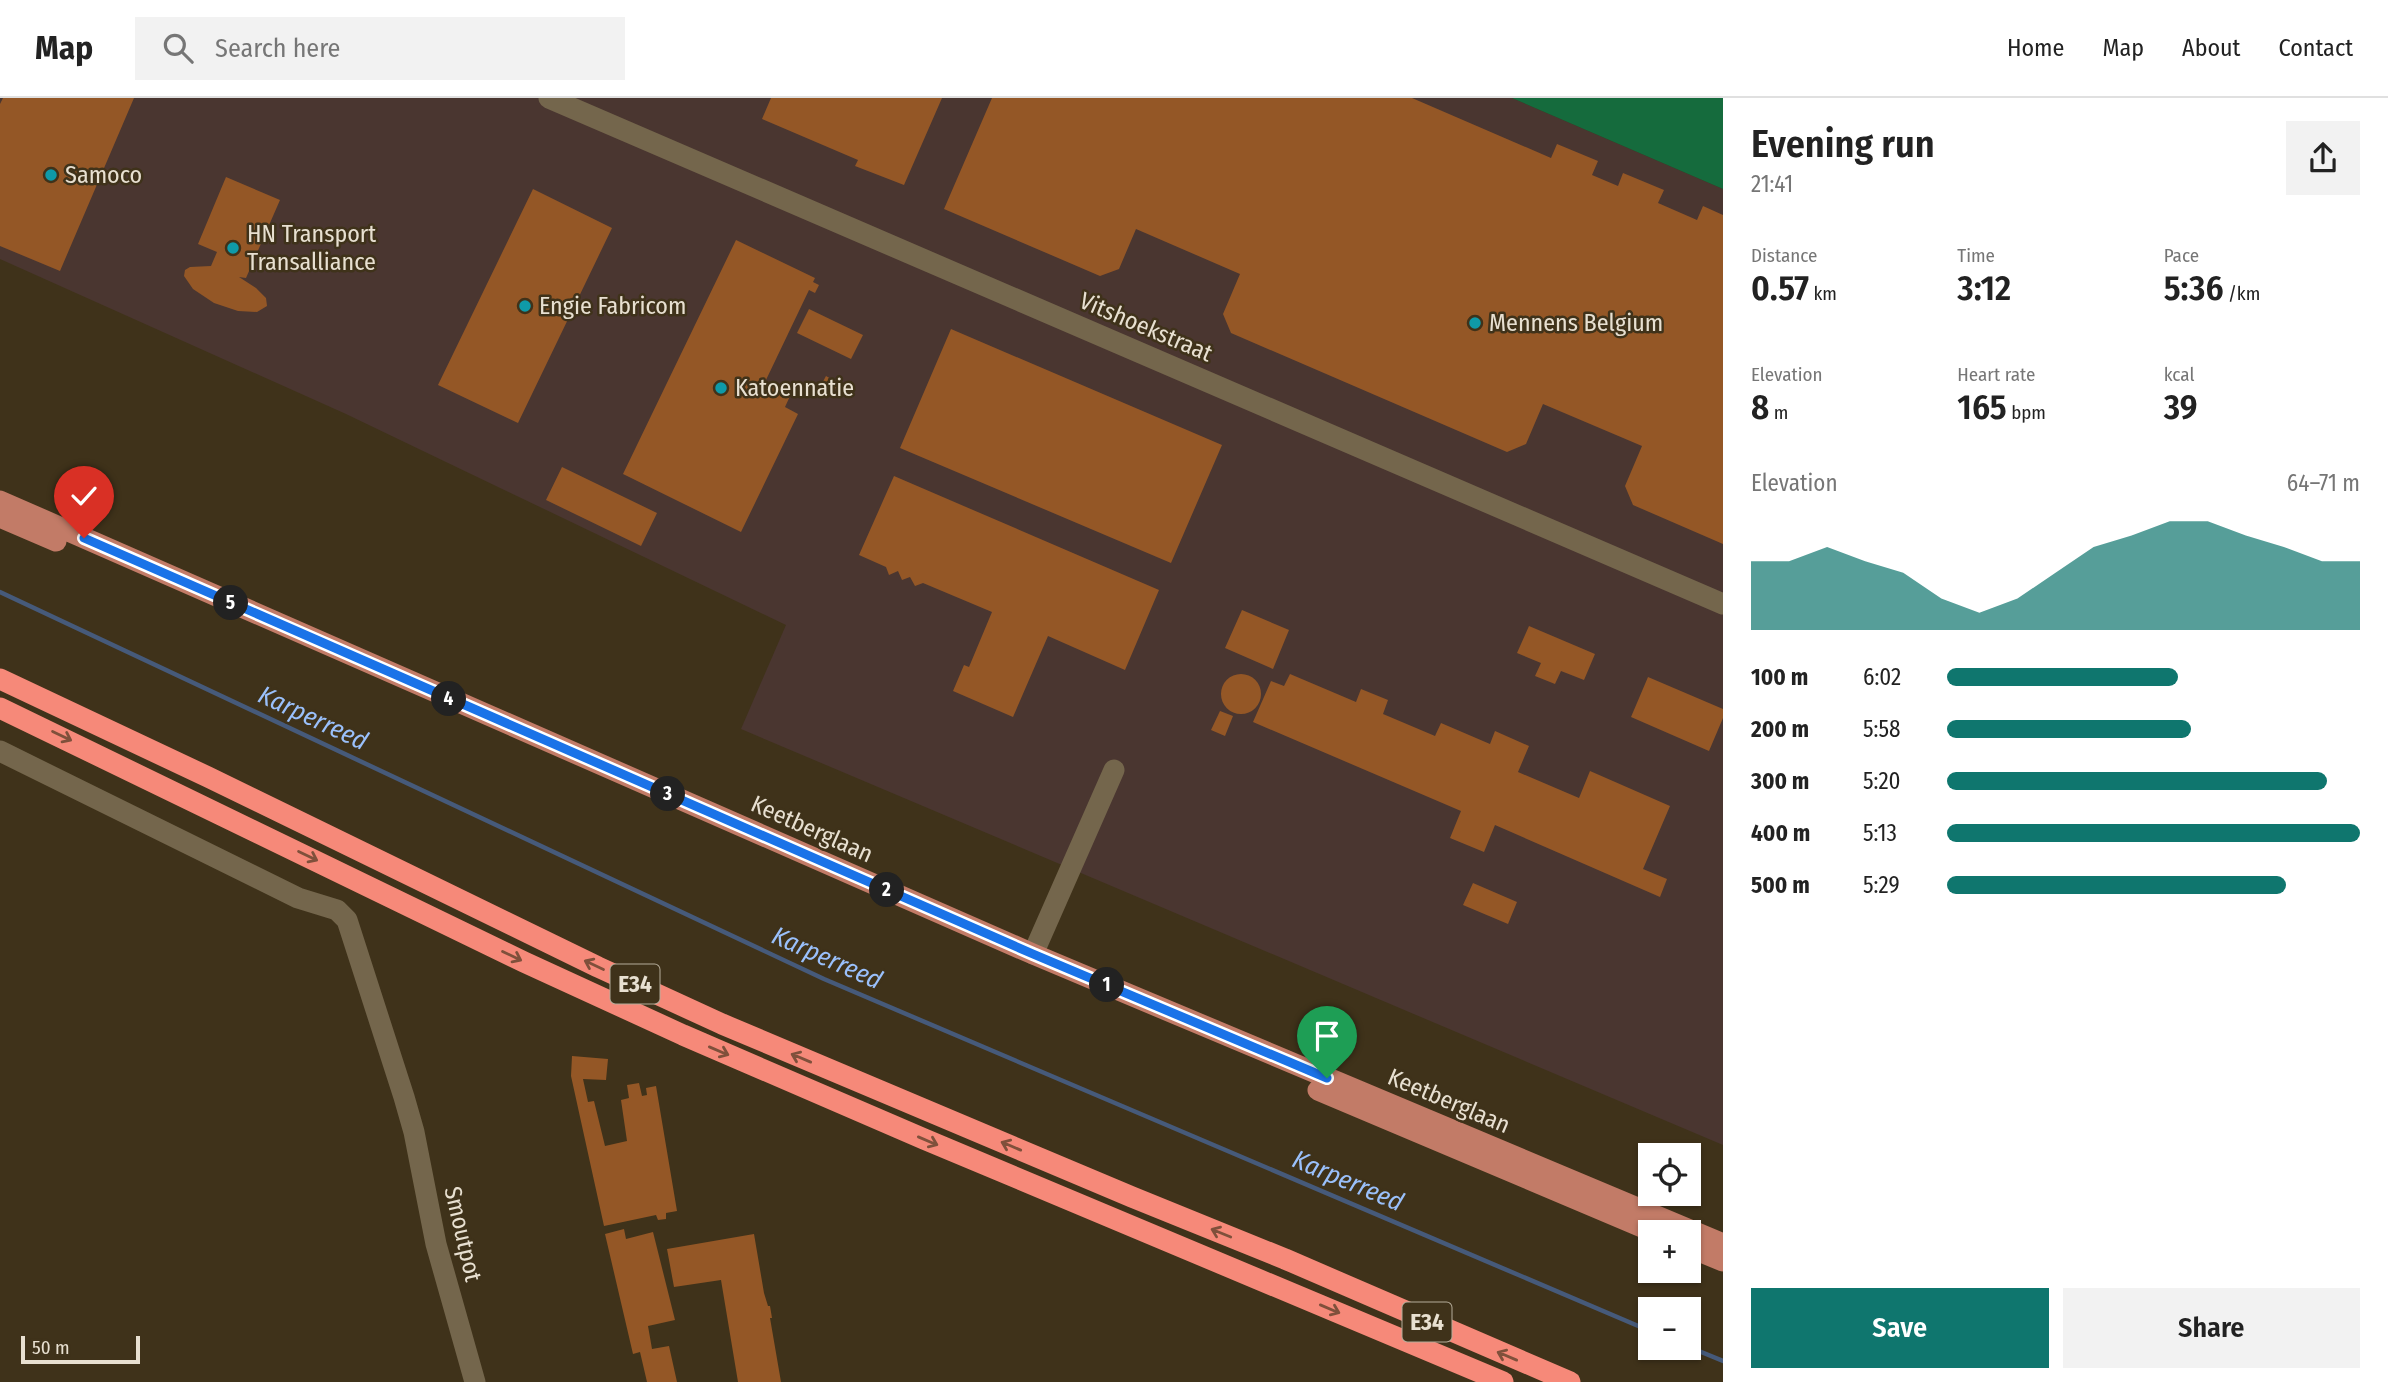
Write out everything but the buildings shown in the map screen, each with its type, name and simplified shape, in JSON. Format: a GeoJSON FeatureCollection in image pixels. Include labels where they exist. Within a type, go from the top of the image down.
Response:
{"type":"FeatureCollection","features":[{"type":"Feature","properties":{"kind":"highway","name":"E34"},"geometry":{"type":"LineString","coordinates":[[0,679],[722,1024],[1570,1382]]}},
{"type":"Feature","properties":{"kind":"highway","name":"E34"},"geometry":{"type":"LineString","coordinates":[[0,708],[512,956],[683,1035],[1503,1382]]}},
{"type":"Feature","properties":{"kind":"main road","name":"Keetberglaan"},"geometry":{"type":"LineString","coordinates":[[0,501],[1033,954],[1723,1244]]}},
{"type":"Feature","properties":{"kind":"main road","name":"Keetberglaan"},"geometry":{"type":"LineString","coordinates":[[0,517],[1028,967],[1638,1225]]}},
{"type":"Feature","properties":{"kind":"main road"},"geometry":{"type":"LineString","coordinates":[[1701,1252],[1723,1261]]}},
{"type":"Feature","properties":{"kind":"street","name":"Vitshoekstraat"},"geometry":{"type":"LineString","coordinates":[[549,98],[1723,604]]}},
{"type":"Feature","properties":{"kind":"street","name":"Smoutpot"},"geometry":{"type":"LineString","coordinates":[[0,751],[298,898],[337,910],[347,919],[414,1132],[436,1244],[475,1382]]}},
{"type":"Feature","properties":{"kind":"street"},"geometry":{"type":"LineString","coordinates":[[1033,954],[1114,769]]}},
{"type":"Feature","properties":{"kind":"shaded area"},"geometry":{"type":"Polygon","coordinates":[[[0,98],[1512,98],[1723,189],[1723,1145],[741,729],[786,625],[346,414],[0,259],[0,98]]]}},
{"type":"Feature","properties":{"kind":"green space"},"geometry":{"type":"Polygon","coordinates":[[[1512,98],[1723,98],[1723,189],[1512,98]]]}},
{"type":"Feature","properties":{"kind":"waterway","name":"Karperreed"},"geometry":{"type":"LineString","coordinates":[[0,592],[824,979],[1638,1326]]}},
{"type":"Feature","properties":{"kind":"waterway","name":"Karperreed"},"geometry":{"type":"LineString","coordinates":[[1701,1352],[1723,1361]]}},
{"type":"Feature","properties":{"kind":"place","name":"Samoco"},"geometry":{"type":"Point","coordinates":[51,175]}},
{"type":"Feature","properties":{"kind":"place","name":"HN Transport Transalliance"},"geometry":{"type":"Point","coordinates":[233,248]}},
{"type":"Feature","properties":{"kind":"place","name":"Engie Fabricom"},"geometry":{"type":"Point","coordinates":[525,306]}},
{"type":"Feature","properties":{"kind":"place","name":"Mennens Belgium"},"geometry":{"type":"Point","coordinates":[1475,323]}},
{"type":"Feature","properties":{"kind":"place","name":"Katoennatie"},"geometry":{"type":"Point","coordinates":[721,388]}},
{"type":"Feature","properties":{"kind":"route"},"geometry":{"type":"LineString","coordinates":[[84,538],[1033,954],[1327,1078]]}}]}
